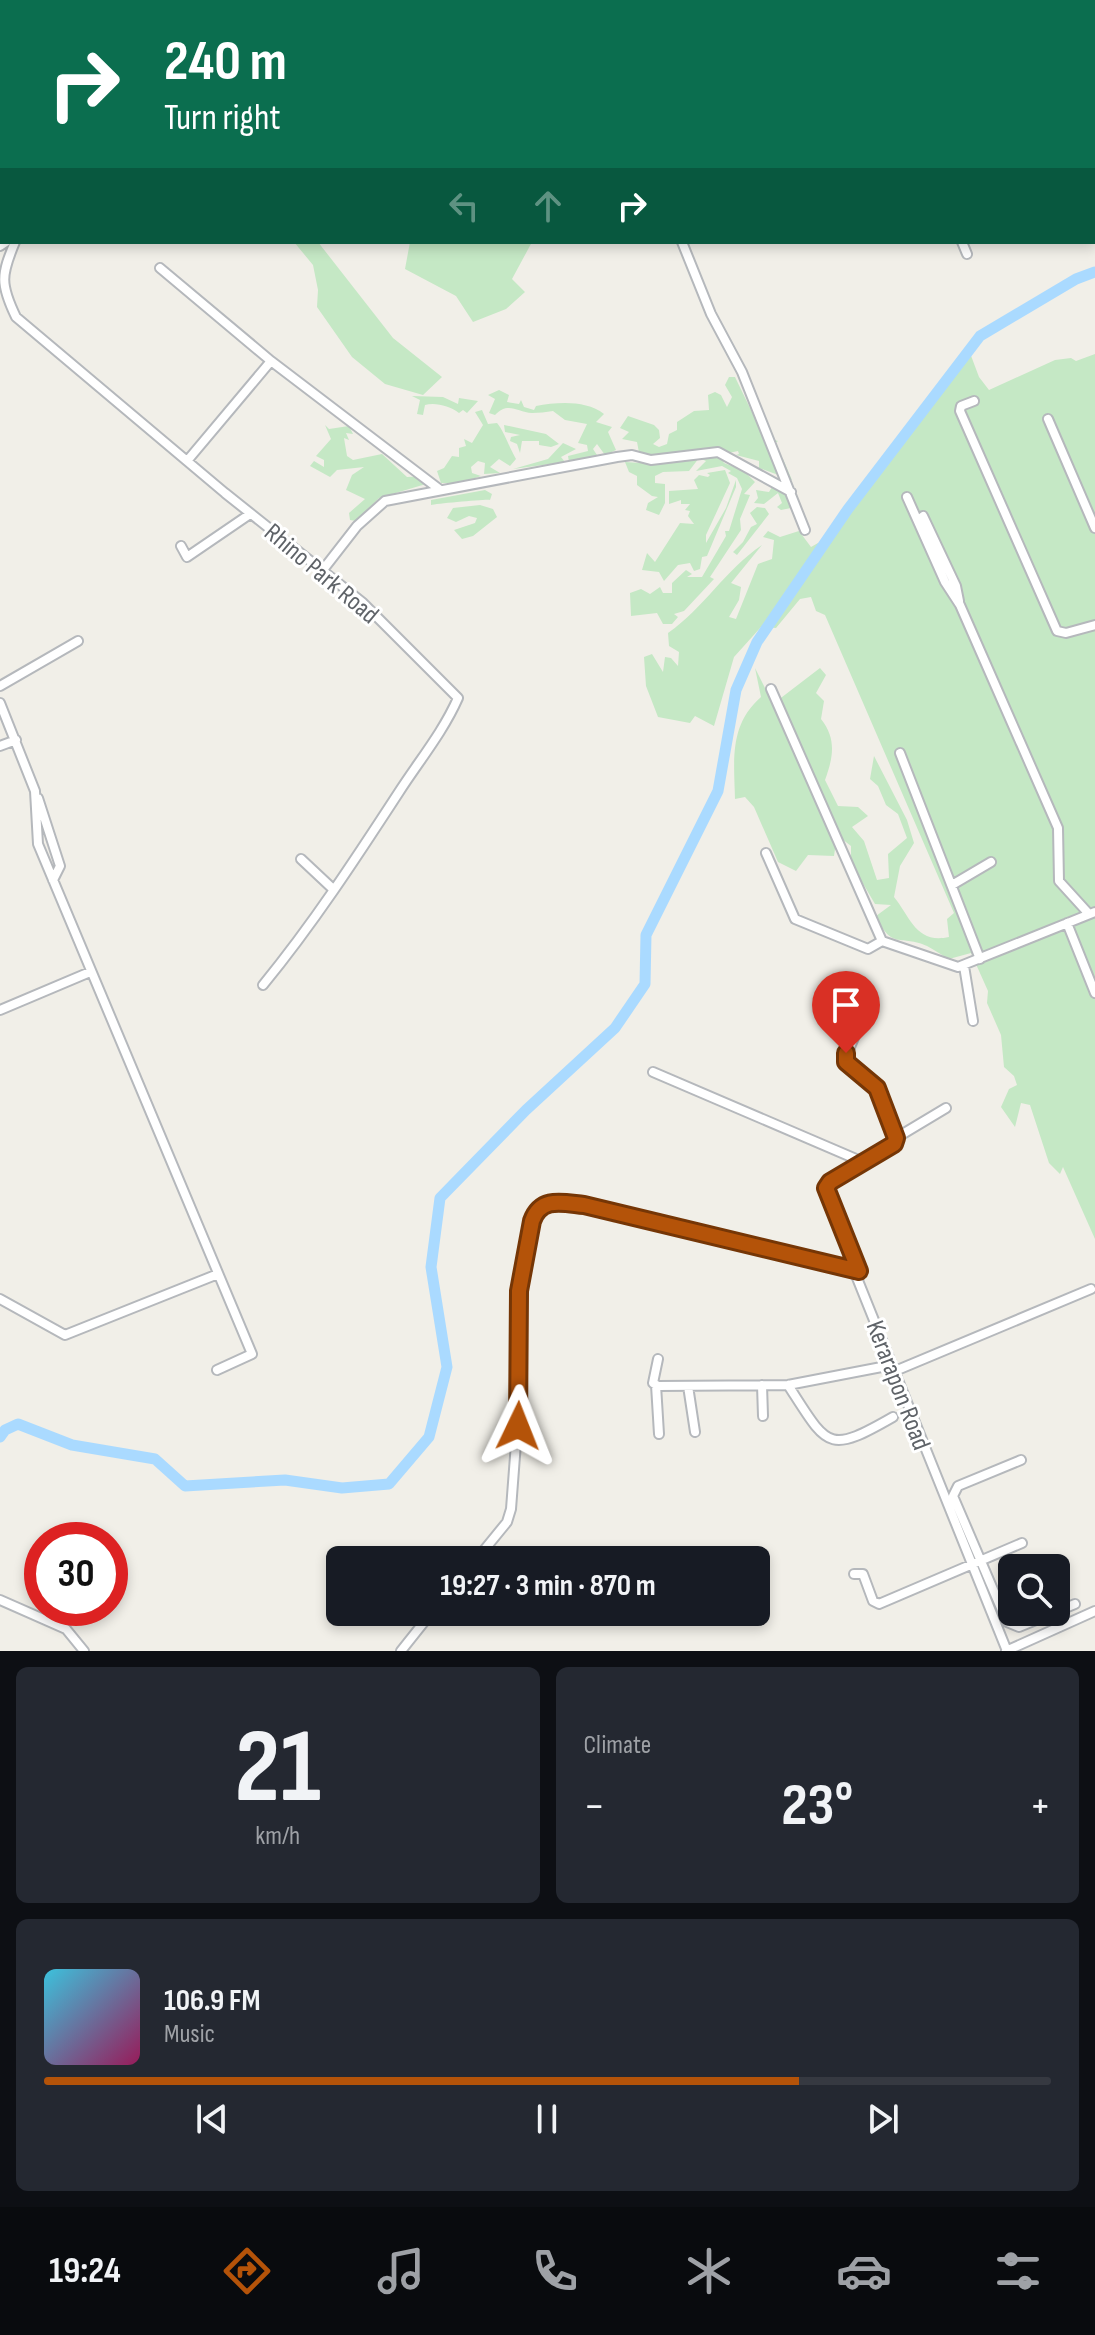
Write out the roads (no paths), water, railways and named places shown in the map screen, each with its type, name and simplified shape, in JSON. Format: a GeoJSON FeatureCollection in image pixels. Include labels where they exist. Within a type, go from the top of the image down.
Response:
{"type":"FeatureCollection","features":[{"type":"Feature","properties":{"kind":"street","name":"Rhino Park Road"},"geometry":{"type":"LineString","coordinates":[[14,244],[1,278],[5,297],[16,317],[250,514],[363,603],[458,698],[448,721],[296,944],[263,985]]}},
{"type":"Feature","properties":{"kind":"street"},"geometry":{"type":"LineString","coordinates":[[683,244],[711,314],[742,372],[805,530]]}},
{"type":"Feature","properties":{"kind":"street"},"geometry":{"type":"LineString","coordinates":[[963,244],[967,254]]}},
{"type":"Feature","properties":{"kind":"street"},"geometry":{"type":"LineString","coordinates":[[160,268],[271,361],[439,489]]}},
{"type":"Feature","properties":{"kind":"street"},"geometry":{"type":"LineString","coordinates":[[187,461],[271,361]]}},
{"type":"Feature","properties":{"kind":"street"},"geometry":{"type":"LineString","coordinates":[[974,401],[961,406],[960,411],[1057,631],[1066,633],[1095,625]]}},
{"type":"Feature","properties":{"kind":"street"},"geometry":{"type":"LineString","coordinates":[[1048,419],[1095,528]]}},
{"type":"Feature","properties":{"kind":"street"},"geometry":{"type":"LineString","coordinates":[[322,571],[373,508],[385,501],[617,457],[632,455],[651,460],[718,452],[791,492]]}},
{"type":"Feature","properties":{"kind":"street"},"geometry":{"type":"LineString","coordinates":[[771,689],[882,941],[953,967],[964,966],[1092,913],[1059,881],[1058,828],[960,605],[945,582],[907,497]]}},
{"type":"Feature","properties":{"kind":"street"},"geometry":{"type":"LineString","coordinates":[[181,546],[187,557],[250,514]]}},
{"type":"Feature","properties":{"kind":"street"},"geometry":{"type":"LineString","coordinates":[[923,516],[956,586],[960,605]]}},
{"type":"Feature","properties":{"kind":"street"},"geometry":{"type":"LineString","coordinates":[[0,686],[78,641]]}},
{"type":"Feature","properties":{"kind":"street"},"geometry":{"type":"LineString","coordinates":[[0,703],[35,791],[60,866],[53,880]]}},
{"type":"Feature","properties":{"kind":"street"},"geometry":{"type":"LineString","coordinates":[[0,746],[16,740]]}},
{"type":"Feature","properties":{"kind":"street"},"geometry":{"type":"LineString","coordinates":[[900,753],[980,959]]}},
{"type":"Feature","properties":{"kind":"street"},"geometry":{"type":"LineString","coordinates":[[35,791],[35,835],[252,1354],[217,1370]]}},
{"type":"Feature","properties":{"kind":"street"},"geometry":{"type":"LineString","coordinates":[[766,853],[795,919],[868,949],[882,941]]}},
{"type":"Feature","properties":{"kind":"street"},"geometry":{"type":"LineString","coordinates":[[301,859],[333,889]]}},
{"type":"Feature","properties":{"kind":"street"},"geometry":{"type":"LineString","coordinates":[[952,885],[991,862]]}},
{"type":"Feature","properties":{"kind":"street"},"geometry":{"type":"LineString","coordinates":[[1067,923],[1095,993]]}},
{"type":"Feature","properties":{"kind":"street"},"geometry":{"type":"LineString","coordinates":[[964,966],[973,1021]]}},
{"type":"Feature","properties":{"kind":"street"},"geometry":{"type":"LineString","coordinates":[[0,1010],[90,972]]}},
{"type":"Feature","properties":{"kind":"street"},"geometry":{"type":"LineString","coordinates":[[653,1072],[863,1162],[894,1144],[896,1138],[877,1088],[845,1059],[856,1033]]}},
{"type":"Feature","properties":{"kind":"street"},"geometry":{"type":"LineString","coordinates":[[896,1138],[946,1108]]}},
{"type":"Feature","properties":{"kind":"street","name":"Kerarapon Road"},"geometry":{"type":"LineString","coordinates":[[863,1162],[826,1188],[859,1271],[857,1278],[1006,1651],[1095,1611]]}},
{"type":"Feature","properties":{"kind":"street"},"geometry":{"type":"LineString","coordinates":[[487,1546],[503,1527],[511,1509],[519,1402],[519,1291],[533,1216],[540,1207],[551,1202],[604,1210],[859,1271]]}},
{"type":"Feature","properties":{"kind":"street"},"geometry":{"type":"LineString","coordinates":[[0,1299],[65,1335],[218,1274]]}},
{"type":"Feature","properties":{"kind":"street"},"geometry":{"type":"LineString","coordinates":[[656,1385],[788,1385],[893,1368],[1091,1289]]}},
{"type":"Feature","properties":{"kind":"street"},"geometry":{"type":"LineString","coordinates":[[658,1359],[653,1383],[656,1385],[659,1434]]}},
{"type":"Feature","properties":{"kind":"street"},"geometry":{"type":"LineString","coordinates":[[762,1385],[763,1416]]}},
{"type":"Feature","properties":{"kind":"street"},"geometry":{"type":"LineString","coordinates":[[788,1385],[817,1428],[833,1439],[852,1440],[893,1417]]}},
{"type":"Feature","properties":{"kind":"street"},"geometry":{"type":"LineString","coordinates":[[688,1386],[695,1432]]}},
{"type":"Feature","properties":{"kind":"street"},"geometry":{"type":"LineString","coordinates":[[1021,1460],[958,1486],[953,1492],[1003,1615],[1011,1625],[1024,1625],[1075,1604]]}},
{"type":"Feature","properties":{"kind":"street"},"geometry":{"type":"LineString","coordinates":[[854,1574],[863,1574],[873,1601],[879,1604],[1022,1543]]}},
{"type":"Feature","properties":{"kind":"street"},"geometry":{"type":"LineString","coordinates":[[0,1600],[66,1629],[84,1651]]}},
{"type":"Feature","properties":{"kind":"street"},"geometry":{"type":"LineString","coordinates":[[401,1651],[421,1626]]}},
{"type":"Feature","properties":{"kind":"waterway"},"geometry":{"type":"LineString","coordinates":[[0,1437],[5,1430],[18,1424],[72,1445],[155,1459],[185,1486],[285,1480],[342,1488],[389,1484],[429,1437],[447,1367],[431,1267],[440,1198],[526,1110],[615,1028],[645,984],[646,935],[718,791],[736,690],[757,642],[848,509],[980,336],[1076,279],[1095,272]]}}]}
